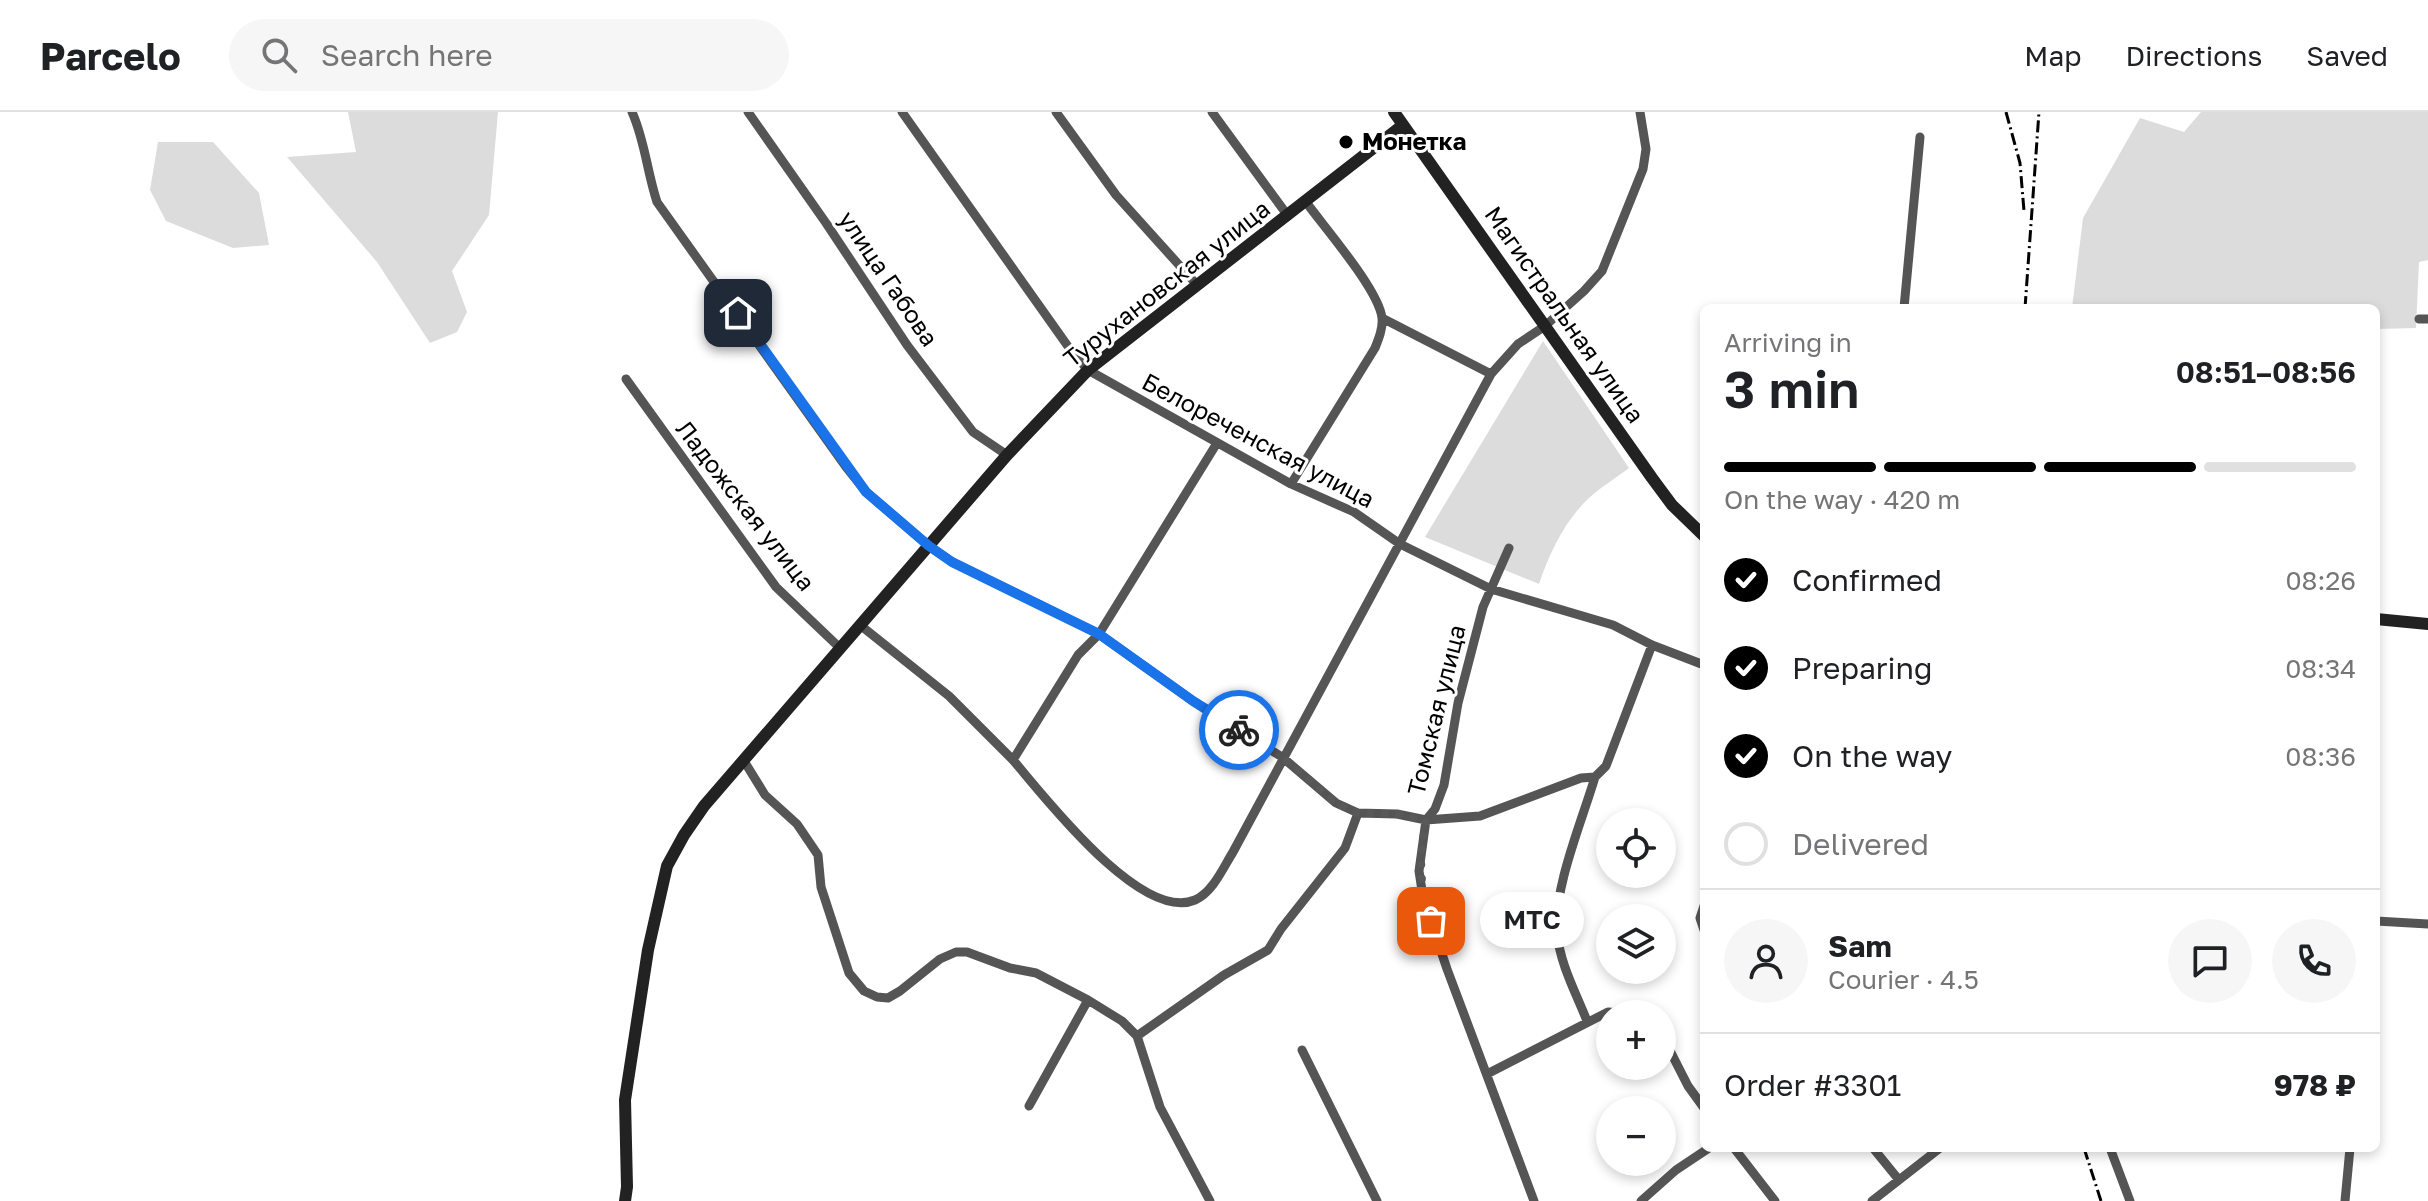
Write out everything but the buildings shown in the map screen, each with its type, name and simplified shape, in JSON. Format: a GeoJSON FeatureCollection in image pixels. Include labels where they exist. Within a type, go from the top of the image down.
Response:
{"type":"FeatureCollection","features":[{"type":"Feature","properties":{"kind":"street"},"geometry":{"type":"LineString","coordinates":[[632,112],[641,134],[648,176],[657,202],[866,492],[952,562],[1099,634],[1193,701],[1282,757],[1336,803],[1358,813],[1397,814],[1426,820],[1480,816],[1581,778],[1595,777]]}},
{"type":"Feature","properties":{"kind":"street","name":"улица Габова"},"geometry":{"type":"LineString","coordinates":[[748,112],[907,345],[973,432],[1007,455]]}},
{"type":"Feature","properties":{"kind":"street","name":"Белореченская улица"},"geometry":{"type":"LineString","coordinates":[[902,112],[1072,352],[1088,370],[1291,484],[1354,512],[1400,544],[1491,589],[1599,620],[1700,663]]}},
{"type":"Feature","properties":{"kind":"street"},"geometry":{"type":"LineString","coordinates":[[1056,112],[1116,195],[1198,286]]}},
{"type":"Feature","properties":{"kind":"street"},"geometry":{"type":"LineString","coordinates":[[1212,112],[1288,216]]}},
{"type":"Feature","properties":{"kind":"street","name":"Магистральная улица"},"geometry":{"type":"LineString","coordinates":[[1394,112],[1672,505],[1700,532]]}},
{"type":"Feature","properties":{"kind":"street"},"geometry":{"type":"LineString","coordinates":[[860,625],[949,696],[1013,760],[1077,833],[1134,887],[1181,903],[1194,900],[1214,884],[1233,852],[1491,374],[1518,344],[1545,326],[1602,271],[1643,169],[1646,149],[1640,112]]}},
{"type":"Feature","properties":{"kind":"street","name":"Турухановская улица"},"geometry":{"type":"LineString","coordinates":[[625,1201],[625,1100],[655,916],[667,866],[704,806],[1007,455],[1088,370],[1403,125]]}},
{"type":"Feature","properties":{"kind":"street"},"geometry":{"type":"LineString","coordinates":[[1904,304],[1920,137]]}},
{"type":"Feature","properties":{"kind":"street"},"geometry":{"type":"LineString","coordinates":[[1291,484],[1375,348],[1381,333],[1382,318],[1374,294],[1306,202]]}},
{"type":"Feature","properties":{"kind":"street"},"geometry":{"type":"LineString","coordinates":[[1382,318],[1491,374]]}},
{"type":"Feature","properties":{"kind":"street","name":"Ладожская улица"},"geometry":{"type":"LineString","coordinates":[[626,379],[776,587],[841,649]]}},
{"type":"Feature","properties":{"kind":"street"},"geometry":{"type":"LineString","coordinates":[[1013,760],[1078,655],[1099,634],[1217,443]]}},
{"type":"Feature","properties":{"kind":"street","name":"Томская улица"},"geometry":{"type":"LineString","coordinates":[[1509,548],[1483,607],[1458,703],[1444,785],[1435,809],[1426,820],[1419,871],[1423,897],[1447,969],[1534,1201]]}},
{"type":"Feature","properties":{"kind":"street"},"geometry":{"type":"LineString","coordinates":[[2380,619],[2428,624]]}},
{"type":"Feature","properties":{"kind":"street"},"geometry":{"type":"LineString","coordinates":[[1587,1021],[1564,963],[1557,934],[1557,906],[1595,777],[1606,766],[1652,645]]}},
{"type":"Feature","properties":{"kind":"street"},"geometry":{"type":"LineString","coordinates":[[744,761],[765,795],[797,824],[818,855],[821,887],[849,973],[864,991],[888,998],[940,959],[956,952],[967,952],[1010,968],[1036,973],[1088,1000],[1122,1021],[1137,1036],[1160,1107],[1210,1201]]}},
{"type":"Feature","properties":{"kind":"street"},"geometry":{"type":"LineString","coordinates":[[1137,1036],[1224,975],[1268,950],[1345,848],[1358,813]]}},
{"type":"Feature","properties":{"kind":"street"},"geometry":{"type":"LineString","coordinates":[[2380,921],[2428,924]]}},
{"type":"Feature","properties":{"kind":"street"},"geometry":{"type":"LineString","coordinates":[[1029,1106],[1088,1000]]}},
{"type":"Feature","properties":{"kind":"street"},"geometry":{"type":"LineString","coordinates":[[1487,1074],[1596,1017]]}},
{"type":"Feature","properties":{"kind":"street"},"geometry":{"type":"LineString","coordinates":[[1302,1050],[1377,1201]]}},
{"type":"Feature","properties":{"kind":"street"},"geometry":{"type":"LineString","coordinates":[[1676,1062],[1700,1102]]}},
{"type":"Feature","properties":{"kind":"street"},"geometry":{"type":"LineString","coordinates":[[1641,1201],[1676,1170],[1703,1152]]}},
{"type":"Feature","properties":{"kind":"street"},"geometry":{"type":"LineString","coordinates":[[1737,1152],[1775,1201]]}},
{"type":"Feature","properties":{"kind":"street"},"geometry":{"type":"LineString","coordinates":[[1876,1152],[1899,1180]]}},
{"type":"Feature","properties":{"kind":"street"},"geometry":{"type":"LineString","coordinates":[[1872,1201],[1935,1152]]}},
{"type":"Feature","properties":{"kind":"street"},"geometry":{"type":"LineString","coordinates":[[2112,1152],[2130,1201]]}},
{"type":"Feature","properties":{"kind":"street"},"geometry":{"type":"LineString","coordinates":[[2345,1201],[2350,1152]]}},
{"type":"Feature","properties":{"kind":"shaded area"},"geometry":{"type":"Polygon","coordinates":[[[348,112],[498,112],[489,215],[452,271],[467,312],[457,332],[430,343],[377,262],[287,157],[356,152],[348,112]]]}},
{"type":"Feature","properties":{"kind":"shaded area"},"geometry":{"type":"Polygon","coordinates":[[[2201,112],[2428,112],[2428,260],[2419,262],[2416,328],[2380,329],[2380,304],[2072,304],[2083,218],[2140,118],[2184,132],[2201,112]]]}},
{"type":"Feature","properties":{"kind":"shaded area"},"geometry":{"type":"Polygon","coordinates":[[[158,142],[213,142],[259,193],[269,245],[233,248],[166,221],[150,190],[158,142]]]}},
{"type":"Feature","properties":{"kind":"shaded area"},"geometry":{"type":"Polygon","coordinates":[[[1543,341],[1629,468],[1594,494],[1572,516],[1553,549],[1539,584],[1425,537],[1543,341]]]}},
{"type":"Feature","properties":{"kind":"railway"},"geometry":{"type":"LineString","coordinates":[[2006,112],[2020,163],[2024,211]]}},
{"type":"Feature","properties":{"kind":"railway"},"geometry":{"type":"LineString","coordinates":[[2025,304],[2039,112]]}},
{"type":"Feature","properties":{"kind":"railway"},"geometry":{"type":"LineString","coordinates":[[2085,1152],[2101,1201]]}},
{"type":"Feature","properties":{"kind":"way so far"},"geometry":{"type":"LineString","coordinates":[[1239,730],[1282,757],[1336,803],[1358,813],[1397,814],[1426,820],[1419,871],[1431,921]]}},
{"type":"Feature","properties":{"kind":"place","name":"Монетка"},"geometry":{"type":"Point","coordinates":[1346,142]}},
{"type":"Feature","properties":{"kind":"place","name":"МТС"},"geometry":{"type":"Point","coordinates":[1431,921]}},
{"type":"Feature","properties":{"kind":"route"},"geometry":{"type":"LineString","coordinates":[[738,313],[866,492],[929,546],[952,562],[1099,634],[1239,730]]}}]}
